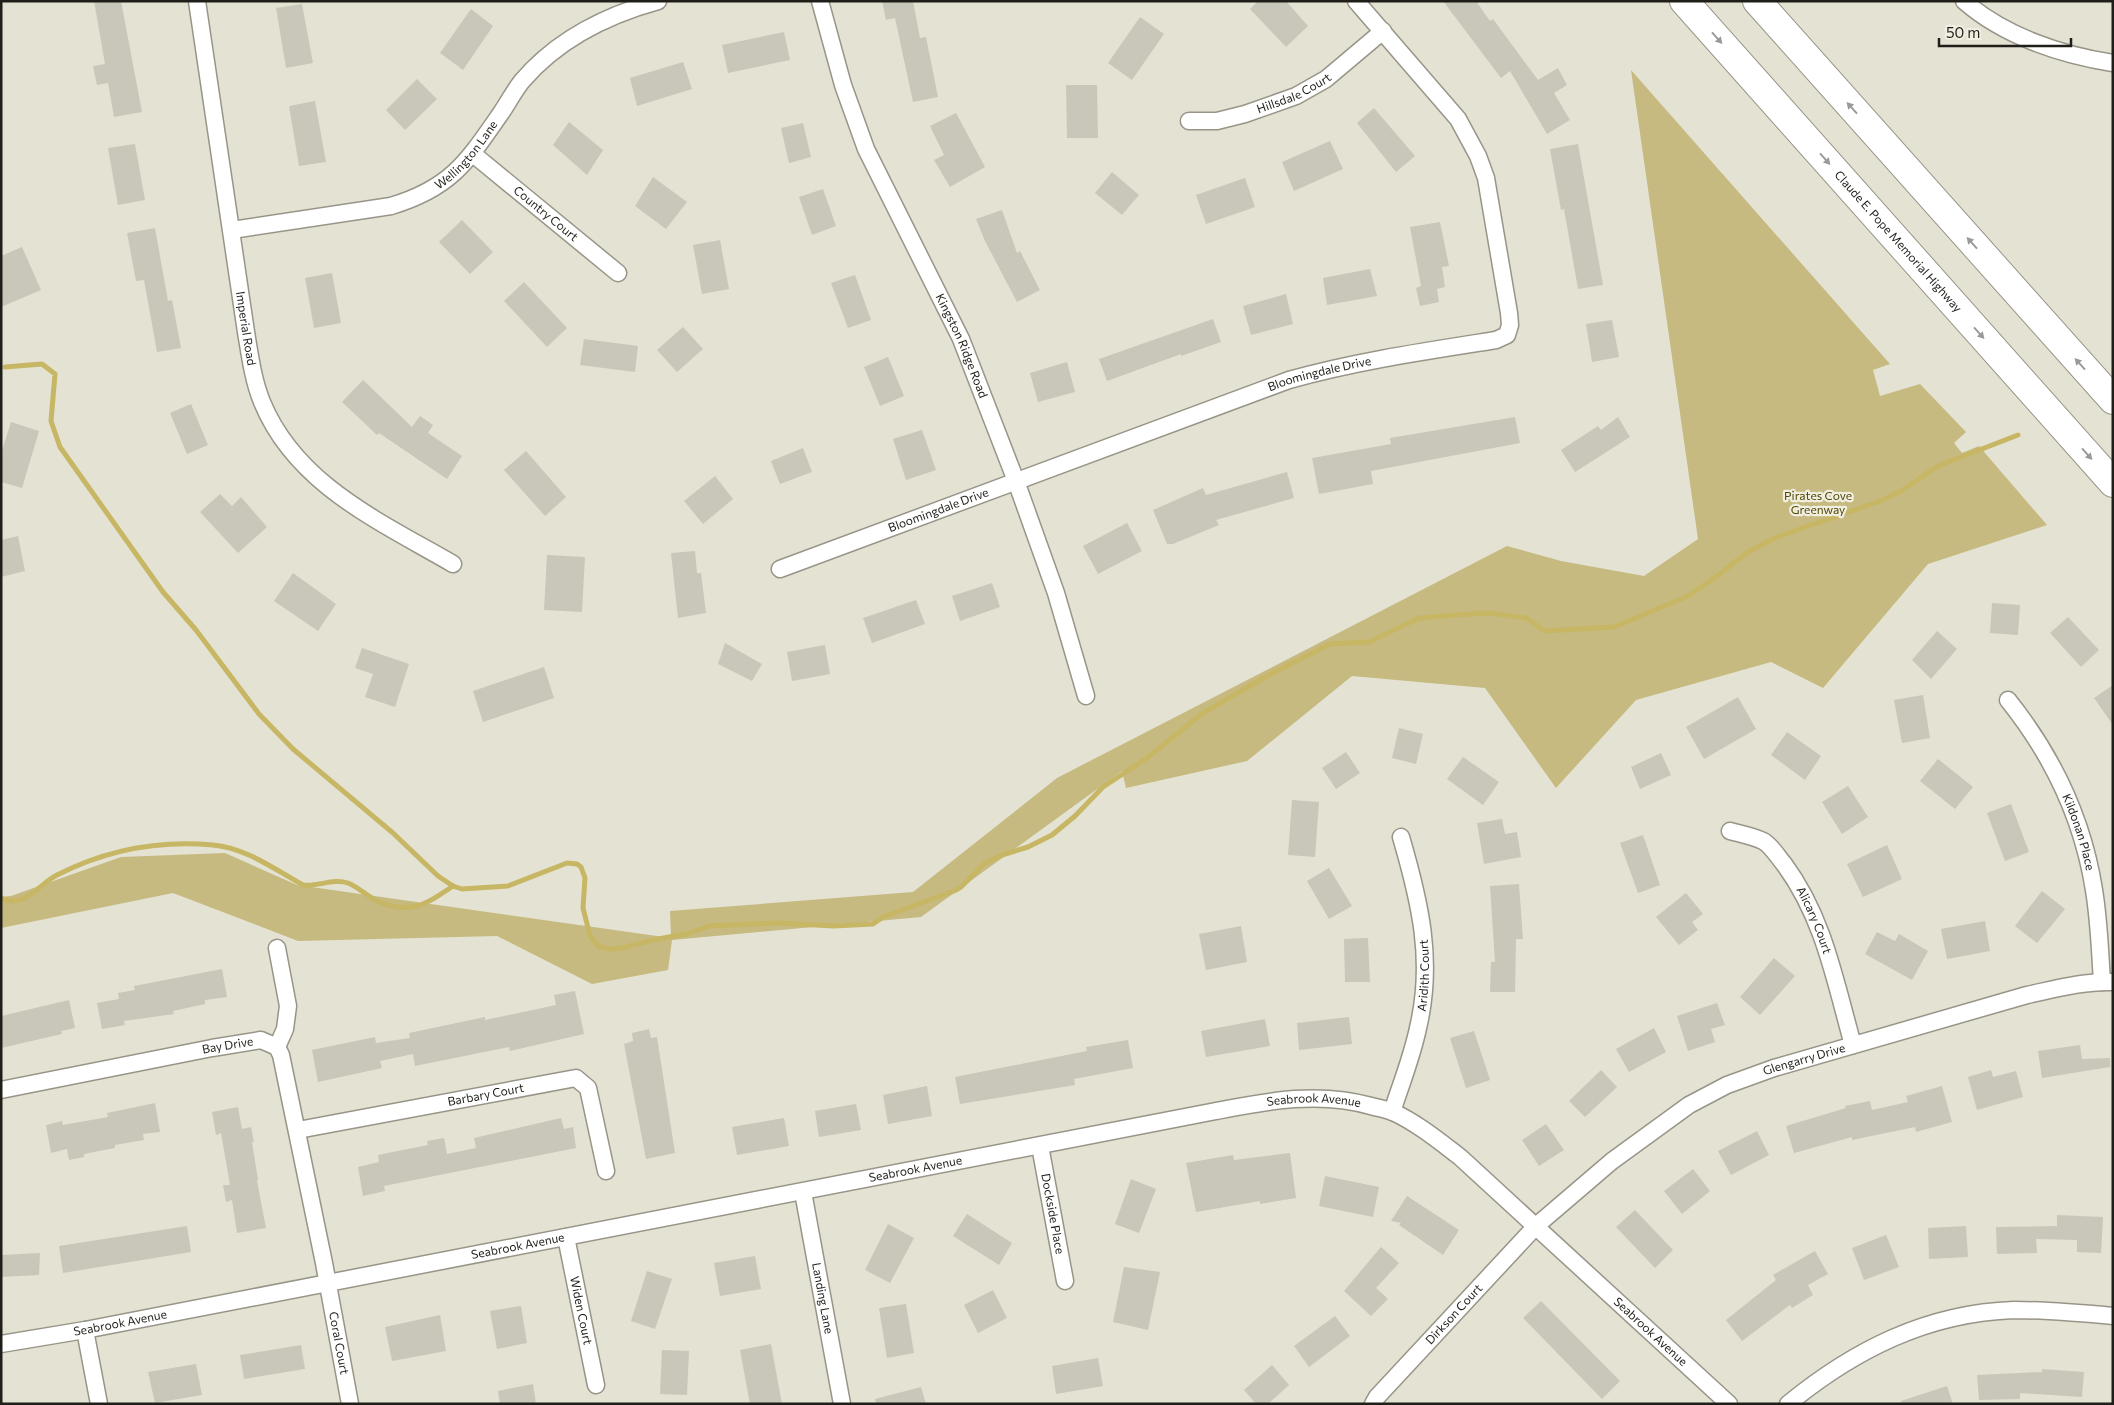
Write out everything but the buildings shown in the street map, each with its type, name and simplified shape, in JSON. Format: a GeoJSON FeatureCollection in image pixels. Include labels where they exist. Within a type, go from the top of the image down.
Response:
{"type":"FeatureCollection","features":[{"type":"Feature","properties":{"kind":"highway","name":"Claude E. Pope Memorial Highway"},"geometry":{"type":"LineString","coordinates":[[1684,1],[2113,483]]}},
{"type":"Feature","properties":{"kind":"highway"},"geometry":{"type":"LineString","coordinates":[[1757,1],[2113,400]]}},
{"type":"Feature","properties":{"kind":"street","name":"Imperial Road"},"geometry":{"type":"LineString","coordinates":[[197,1],[254,374],[262,402],[277,431],[307,469],[331,490],[348,503],[453,564]]}},
{"type":"Feature","properties":{"kind":"street","name":"Wellington Lane"},"geometry":{"type":"LineString","coordinates":[[232,230],[391,206],[416,198],[451,177],[473,154],[522,81],[551,54],[577,35],[600,22],[620,13],[658,1]]}},
{"type":"Feature","properties":{"kind":"street","name":"Kingston Ridge Road"},"geometry":{"type":"LineString","coordinates":[[820,1],[843,85],[866,149],[961,339],[1016,481],[1056,593],[1086,696]]}},
{"type":"Feature","properties":{"kind":"street","name":"Bloomingdale Drive"},"geometry":{"type":"LineString","coordinates":[[780,569],[1289,380],[1362,362],[1496,340],[1508,335],[1510,326],[1509,314],[1486,178],[1478,156],[1458,119],[1356,1]]}},
{"type":"Feature","properties":{"kind":"street"},"geometry":{"type":"LineString","coordinates":[[1964,1],[1992,22],[2036,43],[2113,63]]}},
{"type":"Feature","properties":{"kind":"street","name":"Hillsdale Court"},"geometry":{"type":"LineString","coordinates":[[1188,121],[1217,121],[1245,114],[1296,96],[1326,79],[1383,31]]}},
{"type":"Feature","properties":{"kind":"street","name":"Country Court"},"geometry":{"type":"LineString","coordinates":[[473,154],[618,273]]}},
{"type":"Feature","properties":{"kind":"street","name":"Kildonan Place"},"geometry":{"type":"LineString","coordinates":[[2008,700],[2027,724],[2061,783],[2083,843],[2094,891],[2107,982]]}},
{"type":"Feature","properties":{"kind":"street","name":"Alicary Court"},"geometry":{"type":"LineString","coordinates":[[1730,831],[1765,842],[1791,874],[1804,894],[1826,945],[1853,1045]]}},
{"type":"Feature","properties":{"kind":"street","name":"Aridith Court"},"geometry":{"type":"LineString","coordinates":[[1392,1112],[1418,1029],[1424,975],[1422,922],[1417,891],[1401,837]]}},
{"type":"Feature","properties":{"kind":"street"},"geometry":{"type":"LineString","coordinates":[[277,948],[288,1006],[285,1029],[277,1047],[281,1055],[298,1130],[328,1282]]}},
{"type":"Feature","properties":{"kind":"street","name":"Glengarry Drive"},"geometry":{"type":"LineString","coordinates":[[1536,1226],[1612,1161],[1672,1115],[1708,1094],[1766,1070],[2027,996],[2062,987],[2107,982]]}},
{"type":"Feature","properties":{"kind":"street","name":"Bay Drive"},"geometry":{"type":"LineString","coordinates":[[1,1090],[261,1040],[277,1047]]}},
{"type":"Feature","properties":{"kind":"street","name":"Barbary Court"},"geometry":{"type":"LineString","coordinates":[[298,1130],[576,1078],[588,1088],[606,1171]]}},
{"type":"Feature","properties":{"kind":"street","name":"Seabrook Avenue"},"geometry":{"type":"LineString","coordinates":[[1,1344],[86,1330],[803,1192],[1196,1114],[1294,1098],[1328,1098],[1356,1102],[1392,1112],[1460,1156],[1729,1404]]}},
{"type":"Feature","properties":{"kind":"street","name":"Dockside Place"},"geometry":{"type":"LineString","coordinates":[[1040,1146],[1065,1281]]}},
{"type":"Feature","properties":{"kind":"street","name":"Landing Lane"},"geometry":{"type":"LineString","coordinates":[[803,1192],[842,1404]]}},
{"type":"Feature","properties":{"kind":"street","name":"Dirkson Court"},"geometry":{"type":"LineString","coordinates":[[1373,1404],[1377,1397],[1536,1226]]}},
{"type":"Feature","properties":{"kind":"street","name":"Widen Court"},"geometry":{"type":"LineString","coordinates":[[566,1237],[596,1385]]}},
{"type":"Feature","properties":{"kind":"street","name":"Coral Court"},"geometry":{"type":"LineString","coordinates":[[328,1282],[350,1404]]}},
{"type":"Feature","properties":{"kind":"street"},"geometry":{"type":"LineString","coordinates":[[1788,1404],[1817,1380],[1867,1349],[1922,1327],[1950,1319],[2011,1310],[2113,1316]]}},
{"type":"Feature","properties":{"kind":"street"},"geometry":{"type":"LineString","coordinates":[[86,1330],[99,1404]]}},
{"type":"Feature","properties":{"kind":"green space","name":"Pirates Cove Greenway"},"geometry":{"type":"Polygon","coordinates":[[[1631,70],[1890,364],[1873,370],[1880,396],[1920,384],[1966,432],[1954,443],[1962,453],[1979,446],[2047,525],[1928,564],[1823,688],[1771,662],[1636,700],[1556,788],[1485,688],[1352,676],[1247,761],[1126,788],[1122,771],[921,917],[672,940],[668,970],[592,984],[497,936],[298,941],[173,893],[1,928],[1,897],[11,896],[121,857],[225,853],[297,885],[671,938],[670,911],[913,892],[1057,778],[1507,546],[1561,561],[1644,576],[1698,539],[1631,70]]]}},
{"type":"Feature","properties":{"kind":"waterway"},"geometry":{"type":"LineString","coordinates":[[5,367],[42,364],[55,374],[51,421],[60,447],[163,592],[196,630],[259,714],[293,749],[393,833],[438,876],[453,886],[462,889],[508,886],[567,863],[577,864],[581,867],[585,878],[583,908],[590,936],[598,946],[609,949],[622,948],[690,933],[709,926],[778,923],[834,926],[873,924],[883,917],[954,891],[961,887],[985,863],[1002,855],[1028,847],[1052,835],[1075,816],[1103,787],[1147,758],[1203,713],[1267,676],[1330,644],[1369,642],[1419,618],[1489,613],[1526,618],[1545,631],[1614,627],[1686,597],[1748,552],[1777,537],[1880,501],[1901,491],[1938,466],[2018,435]]}},
{"type":"Feature","properties":{"kind":"waterway"},"geometry":{"type":"LineString","coordinates":[[1,898],[9,901],[24,898],[57,875],[94,859],[133,849],[172,844],[213,845],[237,850],[260,860],[303,885],[337,881],[348,883],[375,900],[398,907],[407,908],[425,903],[453,886]]}}]}
